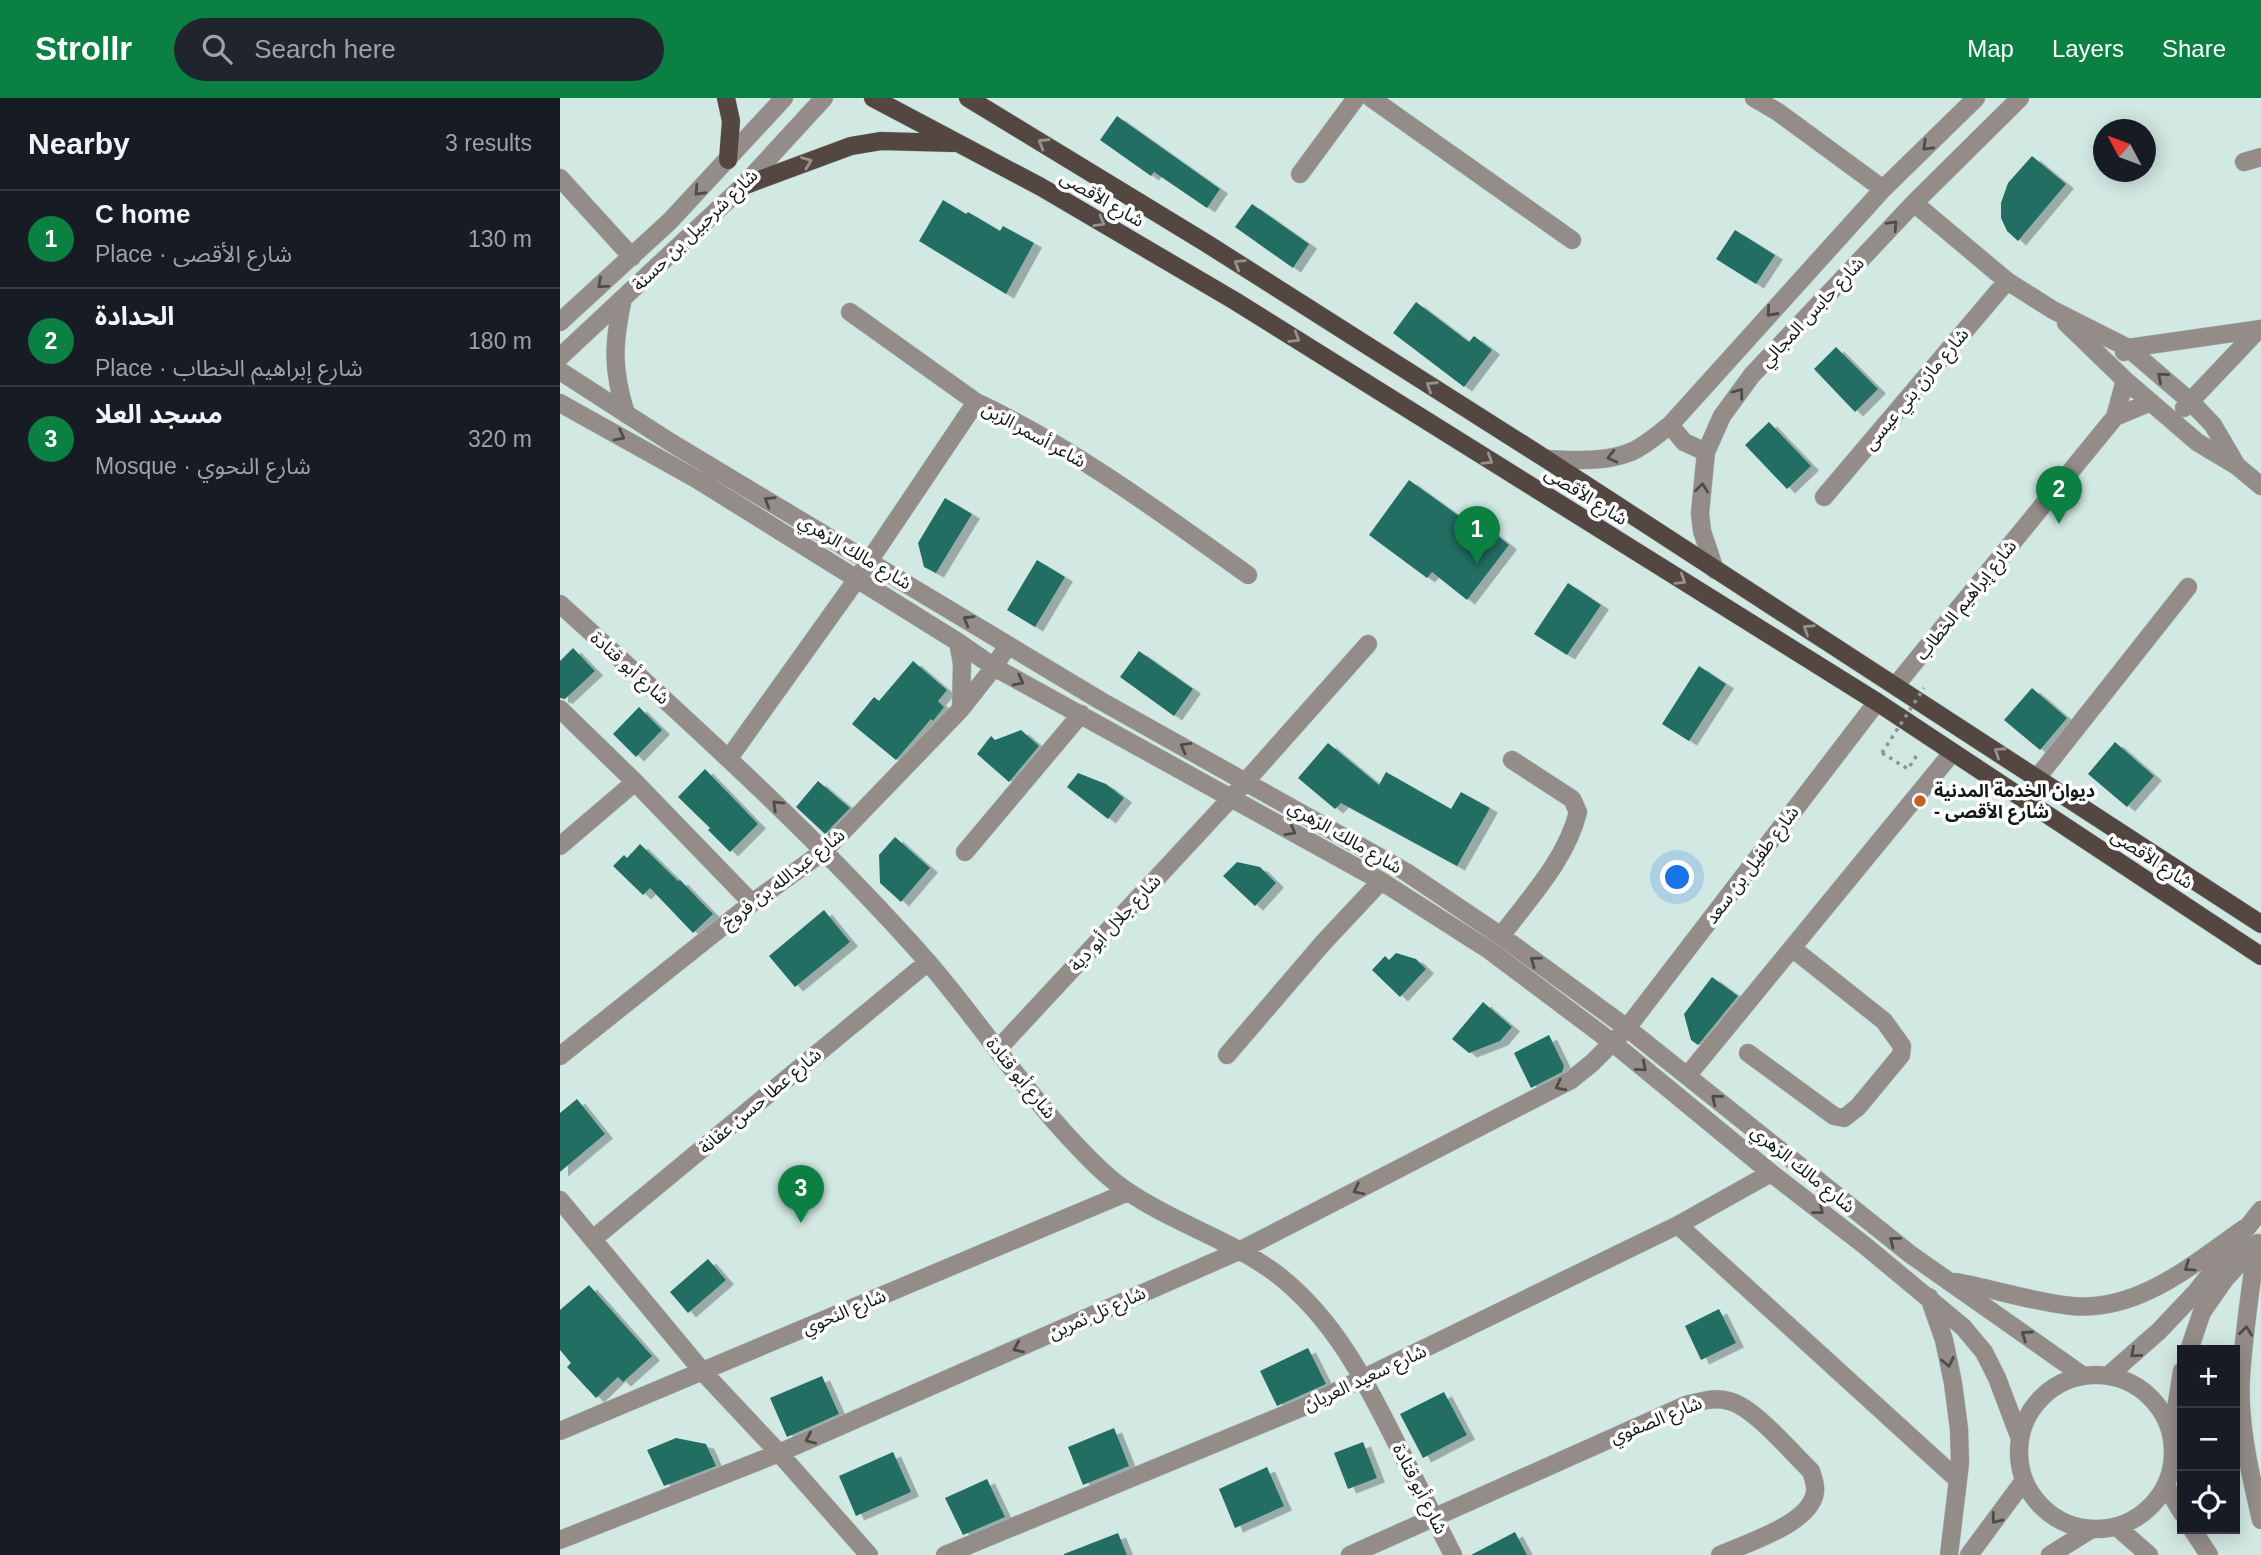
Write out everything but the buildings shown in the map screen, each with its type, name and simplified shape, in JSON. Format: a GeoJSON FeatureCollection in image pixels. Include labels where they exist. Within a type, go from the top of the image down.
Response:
{"type":"FeatureCollection","features":[{"type":"Feature","properties":{"kind":"main road"},"geometry":{"type":"LineString","coordinates":[[726,98],[731,121],[727,160]]}},
{"type":"Feature","properties":{"kind":"main road","name":"شارع الأقصى"},"geometry":{"type":"LineString","coordinates":[[873,98],[1041,187],[1236,301],[1877,702],[2261,956]]}},
{"type":"Feature","properties":{"kind":"main road","name":"شارع الأقصى"},"geometry":{"type":"LineString","coordinates":[[968,98],[985,104],[1546,459],[2261,924]]}},
{"type":"Feature","properties":{"kind":"main road"},"geometry":{"type":"LineString","coordinates":[[743,186],[851,146],[881,141],[960,144]]}},
{"type":"Feature","properties":{"kind":"street","name":"شارع شرحبيل بن حسنة"},"geometry":{"type":"LineString","coordinates":[[560,322],[670,221],[784,98]]}},
{"type":"Feature","properties":{"kind":"street","name":"شارع شرحبيل بن حسنة"},"geometry":{"type":"LineString","coordinates":[[560,358],[743,186],[824,98]]}},
{"type":"Feature","properties":{"kind":"street"},"geometry":{"type":"LineString","coordinates":[[1300,174],[1356,98]]}},
{"type":"Feature","properties":{"kind":"street"},"geometry":{"type":"LineString","coordinates":[[1371,98],[1572,240]]}},
{"type":"Feature","properties":{"kind":"street"},"geometry":{"type":"LineString","coordinates":[[1754,98],[1778,112],[1883,189]]}},
{"type":"Feature","properties":{"kind":"street","name":"شارع حابس المجالي"},"geometry":{"type":"LineString","coordinates":[[1546,459],[1595,460],[1615,457],[1634,450],[1670,425],[1883,189],[1975,98]]}},
{"type":"Feature","properties":{"kind":"street","name":"شارع حابس المجالي"},"geometry":{"type":"LineString","coordinates":[[1715,570],[1702,531],[1700,513],[1706,452],[1722,416],[1752,375],[1914,203],[2020,98]]}},
{"type":"Feature","properties":{"kind":"street"},"geometry":{"type":"LineString","coordinates":[[560,178],[632,257]]}},
{"type":"Feature","properties":{"kind":"street"},"geometry":{"type":"LineString","coordinates":[[1914,203],[2007,281],[2053,310],[2128,348],[2191,402],[2213,425],[2237,466]]}},
{"type":"Feature","properties":{"kind":"street","name":"شارع مازن بني عيسى"},"geometry":{"type":"LineString","coordinates":[[1824,497],[2007,281]]}},
{"type":"Feature","properties":{"kind":"street"},"geometry":{"type":"LineString","coordinates":[[623,298],[614,341],[615,364],[626,414]]}},
{"type":"Feature","properties":{"kind":"street"},"geometry":{"type":"LineString","coordinates":[[2053,310],[2110,367],[2197,442],[2237,466],[2261,486]]}},
{"type":"Feature","properties":{"kind":"street"},"geometry":{"type":"LineString","coordinates":[[850,312],[976,402]]}},
{"type":"Feature","properties":{"kind":"street"},"geometry":{"type":"LineString","coordinates":[[2110,367],[2128,348],[2260,329]]}},
{"type":"Feature","properties":{"kind":"street"},"geometry":{"type":"LineString","coordinates":[[2172,419],[2260,329]]}},
{"type":"Feature","properties":{"kind":"street","name":"شارع مالك الزهري"},"geometry":{"type":"LineString","coordinates":[[560,371],[626,414],[1101,701],[1406,872],[1502,936],[1627,1028],[1889,1237],[2082,1375]]}},
{"type":"Feature","properties":{"kind":"street","name":"شارع إبراهيم الخطاب"},"geometry":{"type":"LineString","coordinates":[[1896,685],[2115,417],[2125,380]]}},
{"type":"Feature","properties":{"kind":"street","name":"شاعر أسمر الزبن"},"geometry":{"type":"LineString","coordinates":[[729,758],[857,579],[976,402],[1016,421],[1128,490],[1248,575]]}},
{"type":"Feature","properties":{"kind":"street","name":"شارع إبراهيم الخطاب"},"geometry":{"type":"LineString","coordinates":[[2115,417],[2151,402]]}},
{"type":"Feature","properties":{"kind":"street","name":"شارع مالك الزهري"},"geometry":{"type":"LineString","coordinates":[[563,407],[698,480],[994,667],[1381,881],[1489,950],[1613,1043],[1963,1327],[1984,1352],[2019,1436]]}},
{"type":"Feature","properties":{"kind":"street"},"geometry":{"type":"LineString","coordinates":[[1670,425],[1684,442],[1706,452]]}},
{"type":"Feature","properties":{"kind":"street"},"geometry":{"type":"LineString","coordinates":[[2037,778],[2188,587]]}},
{"type":"Feature","properties":{"kind":"street","name":"شارع أبو قتادة"},"geometry":{"type":"LineString","coordinates":[[560,604],[729,758],[824,851],[928,962],[1042,1106],[1104,1173],[1128,1192],[1241,1250],[1279,1276],[1309,1303],[1329,1326],[1364,1379],[1453,1555]]}},
{"type":"Feature","properties":{"kind":"street"},"geometry":{"type":"LineString","coordinates":[[958,642],[962,664],[961,709]]}},
{"type":"Feature","properties":{"kind":"street","name":"شارع جلال أبو دية"},"geometry":{"type":"LineString","coordinates":[[998,1049],[1231,798],[1368,644]]}},
{"type":"Feature","properties":{"kind":"street","name":"شارع عبدالله بن فروخ"},"geometry":{"type":"LineString","coordinates":[[560,1056],[751,903],[824,851],[961,709],[1009,645]]}},
{"type":"Feature","properties":{"kind":"street","name":"شارع طفيل بن سعد"},"geometry":{"type":"LineString","coordinates":[[1613,1043],[1877,702]]}},
{"type":"Feature","properties":{"kind":"street"},"geometry":{"type":"LineString","coordinates":[[560,709],[635,782],[751,903]]}},
{"type":"Feature","properties":{"kind":"street"},"geometry":{"type":"LineString","coordinates":[[965,852],[1081,714]]}},
{"type":"Feature","properties":{"kind":"street"},"geometry":{"type":"LineString","coordinates":[[1687,1076],[1952,752]]}},
{"type":"Feature","properties":{"kind":"street"},"geometry":{"type":"LineString","coordinates":[[1502,936],[1564,850],[1578,813],[1572,799],[1512,760]]}},
{"type":"Feature","properties":{"kind":"street"},"geometry":{"type":"LineString","coordinates":[[560,846],[635,782]]}},
{"type":"Feature","properties":{"kind":"street"},"geometry":{"type":"LineString","coordinates":[[1227,1055],[1323,943],[1381,881]]}},
{"type":"Feature","properties":{"kind":"street"},"geometry":{"type":"LineString","coordinates":[[1748,1053],[1834,1116],[1844,1118],[1858,1107],[1901,1055],[1902,1046],[1884,1021],[1792,948]]}},
{"type":"Feature","properties":{"kind":"street","name":"شارع عطا حسن عفانة"},"geometry":{"type":"LineString","coordinates":[[593,1239],[928,962]]}},
{"type":"Feature","properties":{"kind":"street","name":"شارع تل نمرين"},"geometry":{"type":"LineString","coordinates":[[560,1540],[779,1453],[1241,1250],[1571,1080],[1613,1043]]}},
{"type":"Feature","properties":{"kind":"street","name":"شارع سعيد العريان"},"geometry":{"type":"LineString","coordinates":[[945,1555],[1308,1405],[1678,1225],[1771,1173]]}},
{"type":"Feature","properties":{"kind":"street","name":"شارع النحوي"},"geometry":{"type":"LineString","coordinates":[[560,1431],[1128,1192]]}},
{"type":"Feature","properties":{"kind":"street"},"geometry":{"type":"LineString","coordinates":[[560,1200],[703,1372],[869,1555]]}},
{"type":"Feature","properties":{"kind":"street"},"geometry":{"type":"LineString","coordinates":[[2109,1375],[2159,1331],[2196,1292],[2261,1210]]}},
{"type":"Feature","properties":{"kind":"street"},"geometry":{"type":"LineString","coordinates":[[1678,1225],[1958,1480]]}},
{"type":"Feature","properties":{"kind":"street"},"geometry":{"type":"LineString","coordinates":[[1949,1281],[2073,1306],[2105,1306],[2135,1298],[2155,1287],[2245,1228]]}},
{"type":"Feature","properties":{"kind":"street"},"geometry":{"type":"LineString","coordinates":[[2191,1345],[2202,1312],[2225,1279],[2259,1243]]}},
{"type":"Feature","properties":{"kind":"street"},"geometry":{"type":"LineString","coordinates":[[2259,1243],[2241,1376],[2250,1476],[2261,1520]]}},
{"type":"Feature","properties":{"kind":"street"},"geometry":{"type":"LineString","coordinates":[[1929,1297],[1944,1340],[1959,1429],[1960,1463],[1948,1555]]}},
{"type":"Feature","properties":{"kind":"street"},"geometry":{"type":"LineString","coordinates":[[2172,1434],[2164,1413],[2150,1395],[2131,1382],[2109,1375],[2082,1375],[2060,1382],[2041,1396],[2027,1415],[2019,1436],[2018,1460],[2023,1482],[2035,1501],[2050,1516],[2069,1525],[2090,1530],[2117,1527],[2141,1515],[2166,1486],[2174,1454],[2172,1434],[2177,1402]]}},
{"type":"Feature","properties":{"kind":"street","name":"شارع الصفوي"},"geometry":{"type":"LineString","coordinates":[[1350,1555],[1686,1405],[1710,1399],[1729,1401],[1746,1408],[1811,1471],[1815,1483],[1815,1495],[1808,1509],[1792,1522],[1720,1555]]}},
{"type":"Feature","properties":{"kind":"street"},"geometry":{"type":"LineString","coordinates":[[1969,1555],[2023,1482]]}},
{"type":"Feature","properties":{"kind":"street"},"geometry":{"type":"LineString","coordinates":[[2166,1486],[2177,1505]]}},
{"type":"Feature","properties":{"kind":"street"},"geometry":{"type":"LineString","coordinates":[[2117,1527],[2149,1555]]}},
{"type":"Feature","properties":{"kind":"street"},"geometry":{"type":"LineString","coordinates":[[2050,1555],[2090,1530]]}},
{"type":"Feature","properties":{"kind":"street"},"geometry":{"type":"LineString","coordinates":[[2195,1534],[2209,1555]]}},
{"type":"Feature","properties":{"kind":"path"},"geometry":{"type":"LineString","coordinates":[[1908,769],[1882,753],[1924,688]]}},
{"type":"Feature","properties":{"kind":"place","name":"الحدادة"},"geometry":{"type":"Point","coordinates":[2059,524]}},
{"type":"Feature","properties":{"kind":"place","name":"C home"},"geometry":{"type":"Point","coordinates":[1477,564]}},
{"type":"Feature","properties":{"kind":"place","name":"ديوان الخدمة المدنية - شارع الأقصى"},"geometry":{"type":"Point","coordinates":[1920,801]}},
{"type":"Feature","properties":{"kind":"place","name":"مسجد العلا"},"geometry":{"type":"Point","coordinates":[801,1223]}}]}
